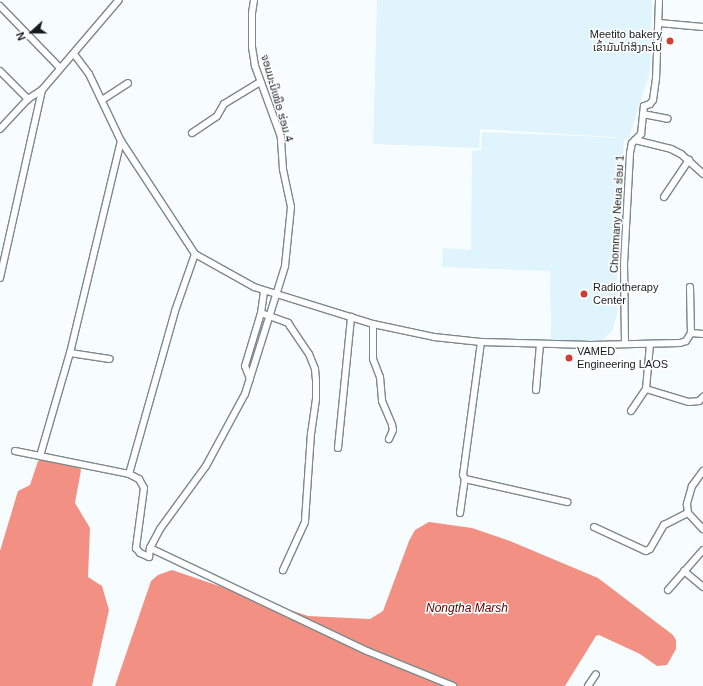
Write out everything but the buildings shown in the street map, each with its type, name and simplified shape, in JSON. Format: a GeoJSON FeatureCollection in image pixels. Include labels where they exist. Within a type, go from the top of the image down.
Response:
{"type":"FeatureCollection","features":[{"type":"Feature","properties":{"kind":"street"},"geometry":{"type":"LineString","coordinates":[[0,129],[28,100],[42,90],[119,0]]}},
{"type":"Feature","properties":{"kind":"street","name":"ຈອມມະນີເໜືອ ຮ່ອມ 4"},"geometry":{"type":"LineString","coordinates":[[150,548],[160,529],[206,466],[248,389],[285,266],[291,207],[283,169],[280,137],[271,107],[260,82],[252,47],[252,13],[254,0]]}},
{"type":"Feature","properties":{"kind":"street","name":"Chommany Neua ຮ່ອມ 1"},"geometry":{"type":"LineString","coordinates":[[624,344],[624,264],[630,153],[632,143],[641,134],[644,106],[650,104],[653,100],[656,79],[659,0]]}},
{"type":"Feature","properties":{"kind":"street"},"geometry":{"type":"LineString","coordinates":[[0,6],[60,68]]}},
{"type":"Feature","properties":{"kind":"street"},"geometry":{"type":"LineString","coordinates":[[658,22],[703,27]]}},
{"type":"Feature","properties":{"kind":"street"},"geometry":{"type":"LineString","coordinates":[[74,54],[89,74],[120,141],[195,254],[254,287],[264,291],[373,324],[434,338],[481,342],[540,344],[650,344],[680,343],[686,341],[691,333],[690,287]]}},
{"type":"Feature","properties":{"kind":"street"},"geometry":{"type":"LineString","coordinates":[[0,71],[28,100]]}},
{"type":"Feature","properties":{"kind":"street"},"geometry":{"type":"LineString","coordinates":[[192,133],[218,116],[224,104],[260,82]]}},
{"type":"Feature","properties":{"kind":"street"},"geometry":{"type":"LineString","coordinates":[[102,100],[128,83]]}},
{"type":"Feature","properties":{"kind":"street"},"geometry":{"type":"LineString","coordinates":[[0,278],[42,90]]}},
{"type":"Feature","properties":{"kind":"street"},"geometry":{"type":"LineString","coordinates":[[643,114],[668,118]]}},
{"type":"Feature","properties":{"kind":"street"},"geometry":{"type":"LineString","coordinates":[[635,140],[671,150],[689,160],[703,174]]}},
{"type":"Feature","properties":{"kind":"street"},"geometry":{"type":"LineString","coordinates":[[40,456],[70,353],[120,141]]}},
{"type":"Feature","properties":{"kind":"street"},"geometry":{"type":"LineString","coordinates":[[664,197],[689,160]]}},
{"type":"Feature","properties":{"kind":"street"},"geometry":{"type":"LineString","coordinates":[[129,474],[175,311],[195,254]]}},
{"type":"Feature","properties":{"kind":"street"},"geometry":{"type":"LineString","coordinates":[[250,379],[245,366],[261,313],[264,291]]}},
{"type":"Feature","properties":{"kind":"street"},"geometry":{"type":"LineString","coordinates":[[261,313],[271,316],[290,326],[308,354],[315,369],[316,380],[316,399],[311,433],[305,522],[283,570]]}},
{"type":"Feature","properties":{"kind":"street"},"geometry":{"type":"LineString","coordinates":[[338,448],[351,317]]}},
{"type":"Feature","properties":{"kind":"street"},"geometry":{"type":"LineString","coordinates":[[373,324],[373,359],[380,377],[382,401],[393,430],[389,439]]}},
{"type":"Feature","properties":{"kind":"street"},"geometry":{"type":"LineString","coordinates":[[691,333],[703,334]]}},
{"type":"Feature","properties":{"kind":"street"},"geometry":{"type":"LineString","coordinates":[[460,513],[465,479],[463,475],[481,342]]}},
{"type":"Feature","properties":{"kind":"street"},"geometry":{"type":"LineString","coordinates":[[536,390],[540,344]]}},
{"type":"Feature","properties":{"kind":"street"},"geometry":{"type":"LineString","coordinates":[[631,410],[646,389],[650,344]]}},
{"type":"Feature","properties":{"kind":"street"},"geometry":{"type":"LineString","coordinates":[[70,353],[110,359]]}},
{"type":"Feature","properties":{"kind":"street"},"geometry":{"type":"LineString","coordinates":[[646,389],[689,402],[699,401],[703,397]]}},
{"type":"Feature","properties":{"kind":"street"},"geometry":{"type":"LineString","coordinates":[[16,451],[129,474],[139,479],[144,488],[136,548],[140,553],[150,556],[150,548],[368,652],[453,686]]}},
{"type":"Feature","properties":{"kind":"street"},"geometry":{"type":"LineString","coordinates":[[703,472],[692,486],[689,494],[688,513],[703,529]]}},
{"type":"Feature","properties":{"kind":"street"},"geometry":{"type":"LineString","coordinates":[[465,479],[568,502]]}},
{"type":"Feature","properties":{"kind":"street"},"geometry":{"type":"LineString","coordinates":[[594,528],[646,551],[650,549],[664,525],[688,513]]}},
{"type":"Feature","properties":{"kind":"street"},"geometry":{"type":"LineString","coordinates":[[668,590],[703,550]]}},
{"type":"Feature","properties":{"kind":"street"},"geometry":{"type":"LineString","coordinates":[[684,571],[703,586]]}},
{"type":"Feature","properties":{"kind":"street"},"geometry":{"type":"LineString","coordinates":[[588,686],[596,674]]}},
{"type":"Feature","properties":{"kind":"shaded area"},"geometry":{"type":"Polygon","coordinates":[[[377,0],[652,0],[650,71],[629,138],[480,129],[479,148],[373,144],[377,0]]]}},
{"type":"Feature","properties":{"kind":"shaded area"},"geometry":{"type":"Polygon","coordinates":[[[482,132],[624,138],[617,273],[617,315],[612,331],[601,341],[551,340],[550,271],[442,267],[443,248],[471,250],[472,151],[481,150],[482,132]]]}},
{"type":"Feature","properties":{"kind":"water"},"geometry":{"type":"Polygon","coordinates":[[[42,459],[78,466],[81,470],[75,503],[90,528],[88,577],[102,586],[109,610],[92,686],[0,686],[0,551],[18,491],[30,485],[38,461],[42,459]]]}},
{"type":"Feature","properties":{"kind":"water","name":"Nongtha Marsh"},"geometry":{"type":"Polygon","coordinates":[[[429,522],[472,528],[510,541],[598,578],[673,635],[676,640],[676,649],[667,665],[657,666],[640,654],[599,635],[596,636],[565,686],[115,686],[151,581],[158,575],[172,570],[308,616],[370,619],[383,611],[409,541],[415,530],[429,522]]]}},
{"type":"Feature","properties":{"kind":"place","name":"Meetito bakery ເຂົ້າມັນໄກ່ສິງກະໂປ"},"geometry":{"type":"Point","coordinates":[670,41]}},
{"type":"Feature","properties":{"kind":"place","name":"Radiotherapy Center"},"geometry":{"type":"Point","coordinates":[584,294]}},
{"type":"Feature","properties":{"kind":"place","name":"VAMED Engineering LAOS"},"geometry":{"type":"Point","coordinates":[569,358]}}]}
